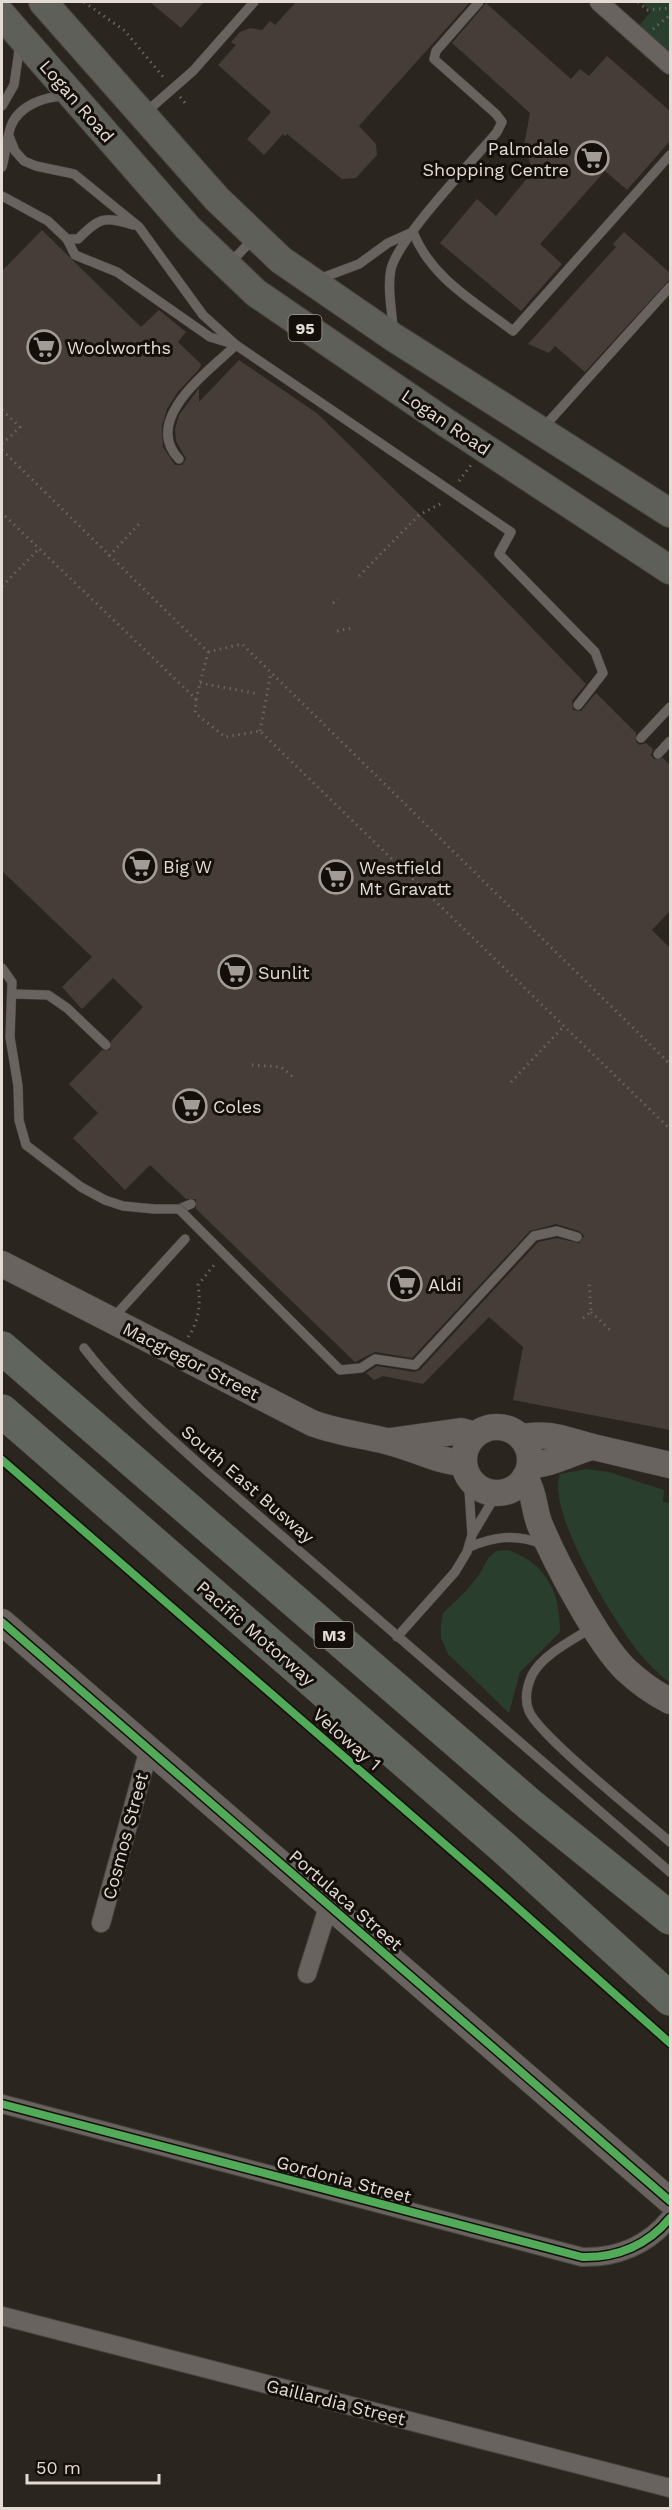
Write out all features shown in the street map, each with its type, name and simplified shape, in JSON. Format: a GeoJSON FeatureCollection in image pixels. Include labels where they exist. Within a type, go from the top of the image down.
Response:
{"type":"FeatureCollection","features":[{"type":"Feature","properties":{"kind":"highway","name":"M3"},"geometry":{"type":"LineString","coordinates":[[2,1348],[529,1804],[670,1918]]}},
{"type":"Feature","properties":{"kind":"highway","name":"Pacific Motorway"},"geometry":{"type":"LineString","coordinates":[[2,1412],[494,1839],[670,1999]]}},
{"type":"Feature","properties":{"kind":"main road","name":"95"},"geometry":{"type":"LineString","coordinates":[[43,2],[142,115],[255,237],[311,282],[393,337],[670,513]]}},
{"type":"Feature","properties":{"kind":"main road","name":"Logan Road"},"geometry":{"type":"LineString","coordinates":[[2,15],[188,228],[226,267],[296,322],[670,570]]}},
{"type":"Feature","properties":{"kind":"street"},"geometry":{"type":"LineString","coordinates":[[599,2],[670,65]]}},
{"type":"Feature","properties":{"kind":"street","name":"Macgregor Street"},"geometry":{"type":"LineString","coordinates":[[2,1264],[312,1423],[350,1435],[387,1441],[448,1462],[467,1472]]}},
{"type":"Feature","properties":{"kind":"street"},"geometry":{"type":"LineString","coordinates":[[592,1447],[559,1456],[514,1482],[478,1488],[467,1472],[468,1443],[475,1434],[493,1426],[513,1431],[521,1437],[527,1445],[514,1482],[526,1515],[538,1521],[550,1547],[595,1626],[624,1668],[651,1691],[670,1701]]}},
{"type":"Feature","properties":{"kind":"street","name":"Macgregor Street"},"geometry":{"type":"LineString","coordinates":[[387,1441],[461,1431],[475,1434]]}},
{"type":"Feature","properties":{"kind":"street"},"geometry":{"type":"LineString","coordinates":[[521,1437],[542,1433],[670,1465]]}},
{"type":"Feature","properties":{"kind":"street","name":"Portulaca Street"},"geometry":{"type":"LineString","coordinates":[[2,1622],[670,2201]]}},
{"type":"Feature","properties":{"kind":"street","name":"Cosmos Street"},"geometry":{"type":"LineString","coordinates":[[101,1923],[149,1749]]}},
{"type":"Feature","properties":{"kind":"street"},"geometry":{"type":"LineString","coordinates":[[307,1974],[329,1904]]}},
{"type":"Feature","properties":{"kind":"street","name":"Gordonia Street"},"geometry":{"type":"LineString","coordinates":[[2,2104],[582,2257],[603,2258],[620,2254],[662,2228],[670,2218]]}},
{"type":"Feature","properties":{"kind":"street","name":"Gaillardia Street"},"geometry":{"type":"LineString","coordinates":[[2,2316],[670,2488]]}},
{"type":"Feature","properties":{"kind":"lane"},"geometry":{"type":"LineString","coordinates":[[142,115],[193,72],[254,2]]}},
{"type":"Feature","properties":{"kind":"lane"},"geometry":{"type":"LineString","coordinates":[[393,337],[389,288],[397,255],[413,232],[497,132],[502,122],[434,59],[436,51],[479,2]]}},
{"type":"Feature","properties":{"kind":"lane"},"geometry":{"type":"LineString","coordinates":[[2,106],[14,85],[21,38]]}},
{"type":"Feature","properties":{"kind":"lane"},"geometry":{"type":"LineString","coordinates":[[2,167],[11,125],[20,113],[30,105],[51,96],[74,96]]}},
{"type":"Feature","properties":{"kind":"lane"},"geometry":{"type":"LineString","coordinates":[[9,136],[15,151],[24,160],[36,166],[74,174],[139,227],[203,315],[236,345],[511,532],[499,554],[595,652],[603,673],[578,705]]}},
{"type":"Feature","properties":{"kind":"lane"},"geometry":{"type":"LineString","coordinates":[[413,232],[427,260],[441,278],[513,331],[670,155]]}},
{"type":"Feature","properties":{"kind":"lane"},"geometry":{"type":"LineString","coordinates":[[2,196],[48,221],[67,239],[75,255],[117,272],[210,337],[236,345]]}},
{"type":"Feature","properties":{"kind":"lane"},"geometry":{"type":"LineString","coordinates":[[67,239],[78,239],[95,222],[110,218],[139,227]]}},
{"type":"Feature","properties":{"kind":"lane"},"geometry":{"type":"LineString","coordinates":[[311,282],[359,264],[388,243],[413,232]]}},
{"type":"Feature","properties":{"kind":"lane"},"geometry":{"type":"LineString","coordinates":[[226,267],[255,237]]}},
{"type":"Feature","properties":{"kind":"lane"},"geometry":{"type":"LineString","coordinates":[[540,431],[670,287]]}},
{"type":"Feature","properties":{"kind":"lane"},"geometry":{"type":"LineString","coordinates":[[179,459],[170,449],[167,425],[178,402],[236,345]]}},
{"type":"Feature","properties":{"kind":"lane"},"geometry":{"type":"LineString","coordinates":[[641,738],[670,707]]}},
{"type":"Feature","properties":{"kind":"lane"},"geometry":{"type":"LineString","coordinates":[[658,754],[670,741]]}},
{"type":"Feature","properties":{"kind":"lane"},"geometry":{"type":"LineString","coordinates":[[2,968],[12,982],[10,1037],[18,1086],[20,1120],[27,1145],[81,1187],[105,1200],[123,1206],[154,1209],[178,1209],[191,1204]]}},
{"type":"Feature","properties":{"kind":"lane"},"geometry":{"type":"LineString","coordinates":[[13,994],[48,995],[67,1008],[106,1046]]}},
{"type":"Feature","properties":{"kind":"lane"},"geometry":{"type":"LineString","coordinates":[[178,1209],[340,1370],[361,1368],[375,1359],[416,1365],[534,1236],[557,1231],[578,1237]]}},
{"type":"Feature","properties":{"kind":"lane"},"geometry":{"type":"LineString","coordinates":[[112,1320],[185,1239]]}},
{"type":"Feature","properties":{"kind":"lane","name":"South East Busway"},"geometry":{"type":"LineString","coordinates":[[84,1348],[103,1373],[138,1408],[397,1637],[670,1872]]}},
{"type":"Feature","properties":{"kind":"lane"},"geometry":{"type":"LineString","coordinates":[[397,1637],[444,1587],[469,1547],[472,1535],[467,1472]]}},
{"type":"Feature","properties":{"kind":"lane"},"geometry":{"type":"LineString","coordinates":[[472,1535],[514,1482]]}},
{"type":"Feature","properties":{"kind":"lane"},"geometry":{"type":"LineString","coordinates":[[469,1547],[497,1537],[515,1537],[550,1547]]}},
{"type":"Feature","properties":{"kind":"lane"},"geometry":{"type":"LineString","coordinates":[[595,1626],[556,1651],[536,1668],[526,1693],[529,1712],[581,1764],[670,1842]]}},
{"type":"Feature","properties":{"kind":"path"},"geometry":{"type":"LineString","coordinates":[[84,2],[125,31],[187,105]]}},
{"type":"Feature","properties":{"kind":"path"},"geometry":{"type":"LineString","coordinates":[[638,2],[648,10],[670,8]]}},
{"type":"Feature","properties":{"kind":"path"},"geometry":{"type":"LineString","coordinates":[[2,410],[20,427],[2,444]]}},
{"type":"Feature","properties":{"kind":"path"},"geometry":{"type":"LineString","coordinates":[[2,450],[208,652]]}},
{"type":"Feature","properties":{"kind":"path"},"geometry":{"type":"LineString","coordinates":[[455,486],[472,463]]}},
{"type":"Feature","properties":{"kind":"path"},"geometry":{"type":"LineString","coordinates":[[358,576],[418,515],[446,501]]}},
{"type":"Feature","properties":{"kind":"path"},"geometry":{"type":"LineString","coordinates":[[2,513],[196,699]]}},
{"type":"Feature","properties":{"kind":"path"},"geometry":{"type":"LineString","coordinates":[[109,555],[140,524]]}},
{"type":"Feature","properties":{"kind":"path"},"geometry":{"type":"LineString","coordinates":[[2,586],[39,549]]}},
{"type":"Feature","properties":{"kind":"path"},"geometry":{"type":"LineString","coordinates":[[333,603],[338,598]]}},
{"type":"Feature","properties":{"kind":"path"},"geometry":{"type":"LineString","coordinates":[[337,631],[352,628]]}},
{"type":"Feature","properties":{"kind":"path"},"geometry":{"type":"LineString","coordinates":[[208,652],[242,644],[670,1064]]}},
{"type":"Feature","properties":{"kind":"path"},"geometry":{"type":"LineString","coordinates":[[208,652],[196,699],[195,713],[225,737],[260,731]]}},
{"type":"Feature","properties":{"kind":"path"},"geometry":{"type":"LineString","coordinates":[[260,731],[271,672]]}},
{"type":"Feature","properties":{"kind":"path"},"geometry":{"type":"LineString","coordinates":[[200,683],[259,694]]}},
{"type":"Feature","properties":{"kind":"path"},"geometry":{"type":"LineString","coordinates":[[260,731],[670,1129]]}},
{"type":"Feature","properties":{"kind":"path"},"geometry":{"type":"LineString","coordinates":[[511,1082],[564,1026]]}},
{"type":"Feature","properties":{"kind":"path"},"geometry":{"type":"LineString","coordinates":[[252,1065],[281,1067],[294,1078]]}},
{"type":"Feature","properties":{"kind":"path"},"geometry":{"type":"LineString","coordinates":[[176,1353],[194,1329],[201,1304],[198,1285],[214,1265]]}},
{"type":"Feature","properties":{"kind":"path"},"geometry":{"type":"LineString","coordinates":[[589,1282],[591,1312],[610,1330]]}},
{"type":"Feature","properties":{"kind":"path"},"geometry":{"type":"LineString","coordinates":[[583,1318],[591,1312]]}},
{"type":"Feature","properties":{"kind":"green space"},"geometry":{"type":"Polygon","coordinates":[[[641,2],[670,2],[670,53],[638,27],[651,11],[641,2]]]}},
{"type":"Feature","properties":{"kind":"green space"},"geometry":{"type":"Polygon","coordinates":[[[586,1469],[609,1472],[664,1490],[663,1502],[670,1503],[670,1683],[643,1658],[615,1618],[585,1567],[563,1514],[558,1491],[560,1474],[586,1469]]]}},
{"type":"Feature","properties":{"kind":"green space"},"geometry":{"type":"Polygon","coordinates":[[[509,1550],[533,1564],[549,1582],[557,1604],[560,1632],[520,1672],[509,1713],[448,1654],[441,1638],[441,1624],[443,1613],[479,1575],[489,1557],[496,1551],[509,1550]]]}},
{"type":"Feature","properties":{"kind":"building"},"geometry":{"type":"Polygon","coordinates":[[[150,2],[204,2],[181,28],[150,2]]]}},
{"type":"Feature","properties":{"kind":"building"},"geometry":{"type":"Polygon","coordinates":[[[296,2],[470,2],[359,126],[376,144],[377,155],[356,178],[342,179],[287,134],[285,136],[283,134],[264,155],[247,139],[271,112],[218,65],[236,45],[231,42],[240,32],[250,28],[262,30],[270,21],[275,25],[296,2]]]}},
{"type":"Feature","properties":{"kind":"building","name":"Palmdale Shopping Centre"},"geometry":{"type":"Polygon","coordinates":[[[486,3],[571,79],[580,69],[589,76],[607,56],[670,111],[670,141],[627,190],[605,171],[540,244],[562,264],[521,311],[440,243],[477,199],[496,216],[533,171],[524,145],[530,113],[452,43],[486,3]]]}},
{"type":"Feature","properties":{"kind":"building","name":"Westfield Mt Gravatt"},"geometry":{"type":"Polygon","coordinates":[[[42,230],[141,327],[159,310],[186,332],[178,342],[201,364],[177,393],[167,409],[162,426],[163,447],[175,465],[182,465],[186,459],[176,441],[175,429],[179,415],[199,388],[199,402],[239,360],[318,414],[480,574],[586,684],[572,701],[573,710],[581,711],[596,693],[636,733],[636,742],[640,745],[646,743],[653,749],[651,755],[654,759],[663,758],[670,765],[670,911],[652,930],[670,948],[670,1430],[513,1400],[523,1347],[489,1317],[423,1384],[383,1376],[374,1380],[366,1373],[377,1366],[414,1372],[420,1370],[538,1242],[557,1238],[579,1243],[584,1236],[579,1231],[556,1224],[530,1231],[412,1358],[375,1352],[355,1362],[196,1209],[196,1199],[186,1199],[150,1165],[125,1190],[73,1138],[98,1113],[69,1084],[102,1050],[110,1050],[111,1041],[143,1007],[113,978],[82,1009],[62,987],[92,957],[2,871],[2,271],[42,230]]]}},
{"type":"Feature","properties":{"kind":"building"},"geometry":{"type":"Polygon","coordinates":[[[624,232],[670,273],[670,279],[585,372],[555,346],[549,353],[528,344],[616,247],[613,244],[624,232]]]}},
{"type":"Feature","properties":{"kind":"cycle path","name":"Veloway 1"},"geometry":{"type":"LineString","coordinates":[[2,1460],[494,1887],[670,2043]]}},
{"type":"Feature","properties":{"kind":"cycle path"},"geometry":{"type":"LineString","coordinates":[[2,1622],[670,2201]]}},
{"type":"Feature","properties":{"kind":"cycle path"},"geometry":{"type":"LineString","coordinates":[[2,2104],[582,2257],[607,2255],[631,2248],[652,2236],[670,2218]]}},
{"type":"Feature","properties":{"kind":"place","name":"Palmdale Shopping Centre"},"geometry":{"type":"Point","coordinates":[592,158]}},
{"type":"Feature","properties":{"kind":"place","name":"Woolworths"},"geometry":{"type":"Point","coordinates":[44,347]}},
{"type":"Feature","properties":{"kind":"place","name":"Big W"},"geometry":{"type":"Point","coordinates":[140,866]}},
{"type":"Feature","properties":{"kind":"place","name":"Westfield Mt Gravatt"},"geometry":{"type":"Point","coordinates":[336,877]}},
{"type":"Feature","properties":{"kind":"place","name":"Sunlit"},"geometry":{"type":"Point","coordinates":[235,972]}},
{"type":"Feature","properties":{"kind":"place","name":"Coles"},"geometry":{"type":"Point","coordinates":[190,1106]}},
{"type":"Feature","properties":{"kind":"place","name":"Aldi"},"geometry":{"type":"Point","coordinates":[405,1284]}}]}
